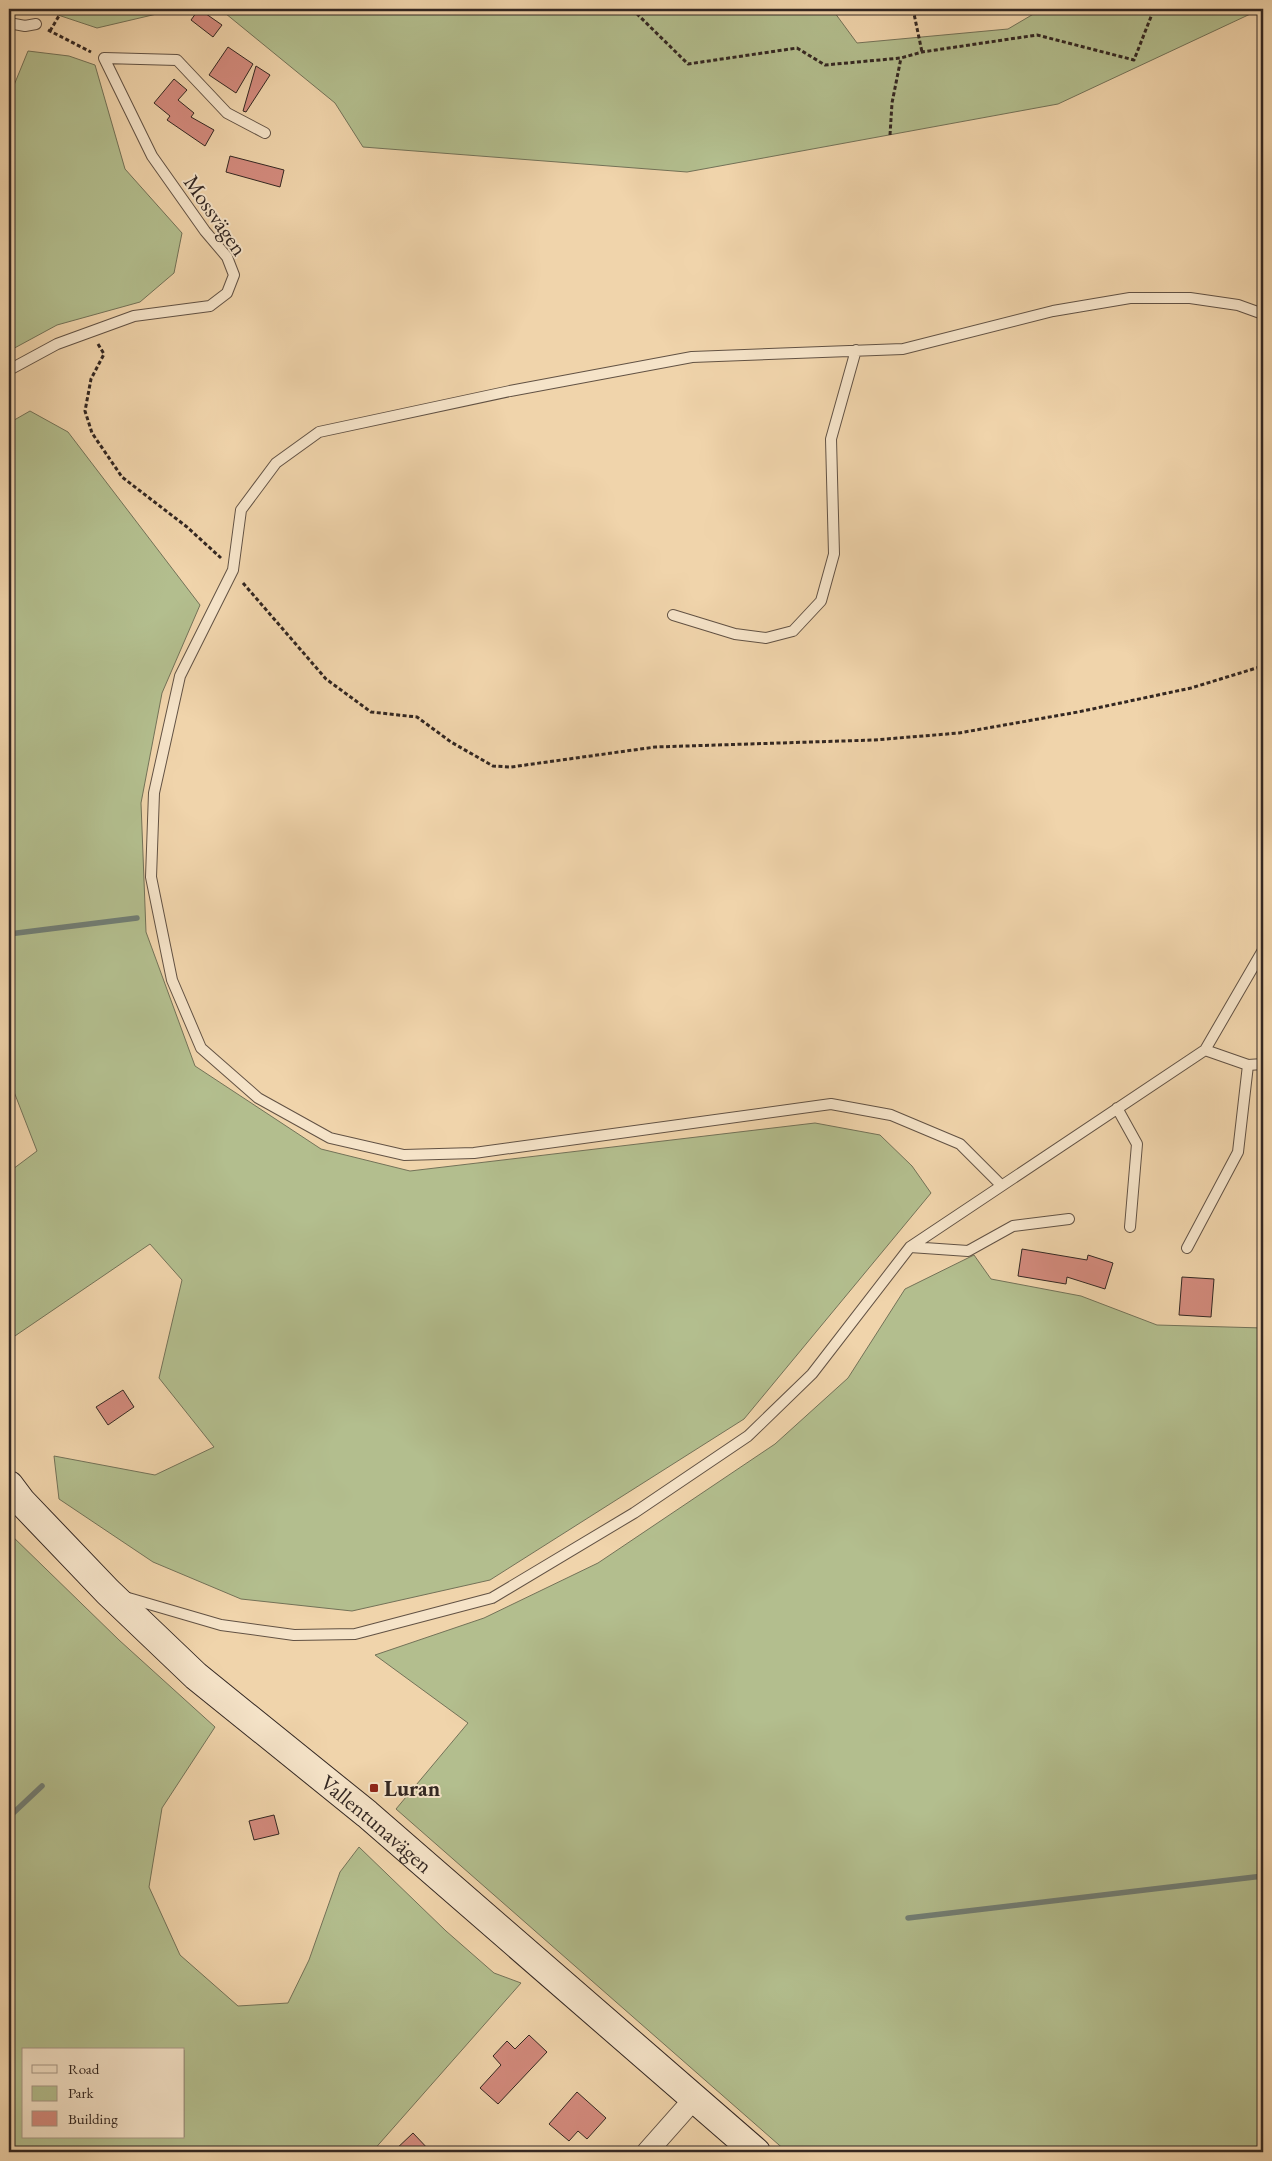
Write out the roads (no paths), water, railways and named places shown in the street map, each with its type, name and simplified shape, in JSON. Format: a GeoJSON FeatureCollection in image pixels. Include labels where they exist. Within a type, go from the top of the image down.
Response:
{"type":"FeatureCollection","features":[{"type":"Feature","properties":{"kind":"main road","name":"Vallentunavägen"},"geometry":{"type":"LineString","coordinates":[[9,1485],[21,1501],[108,1592],[196,1676],[367,1814],[756,2152]]}},
{"type":"Feature","properties":{"kind":"street"},"geometry":{"type":"LineString","coordinates":[[647,2152],[694,2100]]}},
{"type":"Feature","properties":{"kind":"lane"},"geometry":{"type":"LineString","coordinates":[[9,23],[25,26],[36,24]]}},
{"type":"Feature","properties":{"kind":"lane","name":"Mossvägen"},"geometry":{"type":"LineString","coordinates":[[9,370],[57,344],[134,316],[210,306],[227,293],[234,275],[227,257],[205,231],[152,156],[104,58],[177,60],[227,113],[265,133]]}},
{"type":"Feature","properties":{"kind":"lane"},"geometry":{"type":"LineString","coordinates":[[1001,1185],[960,1144],[891,1114],[831,1104],[474,1153],[404,1155],[330,1138],[258,1098],[201,1048],[172,980],[151,877],[154,793],[180,676],[233,570],[241,510],[276,463],[319,432],[510,391],[692,357],[903,349],[1053,311],[1130,298],[1190,298],[1238,304],[1263,314]]}},
{"type":"Feature","properties":{"kind":"lane"},"geometry":{"type":"LineString","coordinates":[[673,615],[735,634],[766,638],[793,630],[821,601],[834,554],[832,439],[856,350]]}},
{"type":"Feature","properties":{"kind":"lane"},"geometry":{"type":"LineString","coordinates":[[108,1592],[221,1625],[294,1635],[355,1634],[492,1598],[634,1514],[748,1436],[812,1374],[910,1247],[1205,1050],[1263,950]]}},
{"type":"Feature","properties":{"kind":"lane"},"geometry":{"type":"LineString","coordinates":[[1205,1050],[1248,1065],[1263,1064]]}},
{"type":"Feature","properties":{"kind":"lane"},"geometry":{"type":"LineString","coordinates":[[1187,1248],[1238,1152],[1248,1065]]}},
{"type":"Feature","properties":{"kind":"lane"},"geometry":{"type":"LineString","coordinates":[[1117,1108],[1137,1144],[1130,1227]]}},
{"type":"Feature","properties":{"kind":"lane"},"geometry":{"type":"LineString","coordinates":[[910,1247],[968,1251],[1013,1226],[1069,1219]]}},
{"type":"Feature","properties":{"kind":"waterway"},"geometry":{"type":"LineString","coordinates":[[9,934],[137,918]]}},
{"type":"Feature","properties":{"kind":"waterway"},"geometry":{"type":"LineString","coordinates":[[9,1817],[42,1786]]}},
{"type":"Feature","properties":{"kind":"waterway"},"geometry":{"type":"LineString","coordinates":[[908,1918],[1263,1876]]}},
{"type":"Feature","properties":{"kind":"place","name":"Luran"},"geometry":{"type":"Point","coordinates":[374,1788]}}]}
